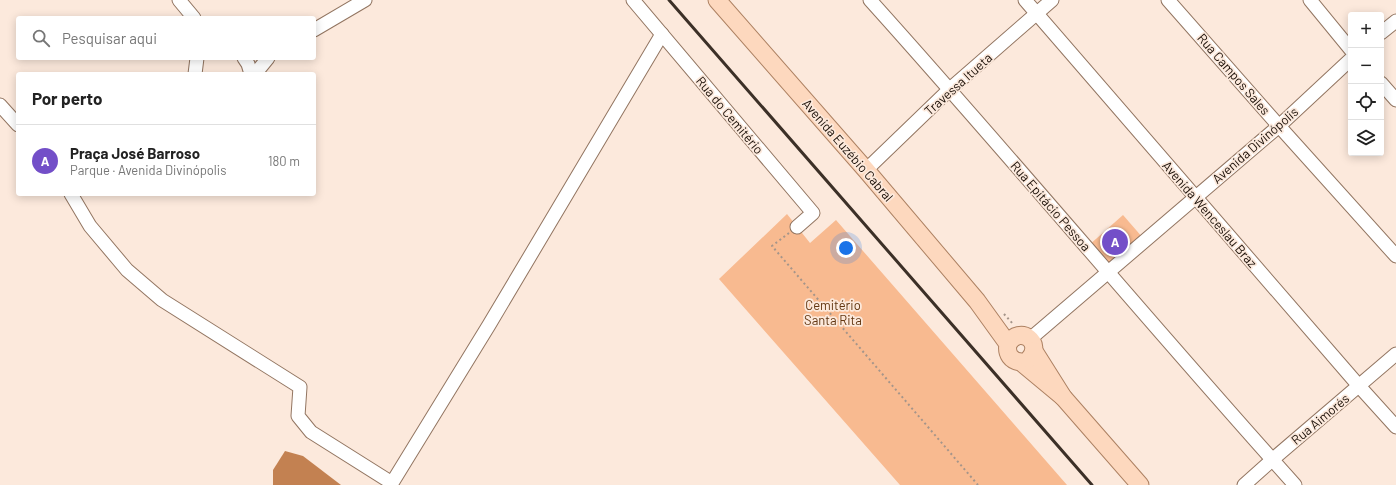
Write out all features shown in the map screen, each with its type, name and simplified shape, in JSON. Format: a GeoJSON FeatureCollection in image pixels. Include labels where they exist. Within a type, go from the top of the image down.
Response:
{"type":"FeatureCollection","features":[{"type":"Feature","properties":{"kind":"main road","name":"Avenida Euzébio Cabral"},"geometry":{"type":"LineString","coordinates":[[716,0],[866,170],[977,301],[1022,347],[1140,485]]}},
{"type":"Feature","properties":{"kind":"street"},"geometry":{"type":"LineString","coordinates":[[179,0],[191,16]]}},
{"type":"Feature","properties":{"kind":"street"},"geometry":{"type":"LineString","coordinates":[[349,9],[360,0]]}},
{"type":"Feature","properties":{"kind":"street"},"geometry":{"type":"LineString","coordinates":[[316,29],[365,0]]}},
{"type":"Feature","properties":{"kind":"street","name":"Rua do Cemitério"},"geometry":{"type":"LineString","coordinates":[[633,0],[813,213],[797,227]]}},
{"type":"Feature","properties":{"kind":"street","name":"Rua Epitácio Pessoa"},"geometry":{"type":"LineString","coordinates":[[870,0],[950,89],[1108,273],[1295,485]]}},
{"type":"Feature","properties":{"kind":"street","name":"Avenida Wenceslau Braz"},"geometry":{"type":"LineString","coordinates":[[1025,0],[1396,427]]}},
{"type":"Feature","properties":{"kind":"street","name":"Travessa Itueta"},"geometry":{"type":"LineString","coordinates":[[866,170],[950,89],[1052,0]]}},
{"type":"Feature","properties":{"kind":"street","name":"Rua Campos Sales"},"geometry":{"type":"LineString","coordinates":[[1168,0],[1396,256]]}},
{"type":"Feature","properties":{"kind":"street"},"geometry":{"type":"LineString","coordinates":[[1310,0],[1349,48]]}},
{"type":"Feature","properties":{"kind":"street"},"geometry":{"type":"LineString","coordinates":[[1384,31],[1396,21]]}},
{"type":"Feature","properties":{"kind":"street"},"geometry":{"type":"LineString","coordinates":[[72,196],[90,226],[127,270],[162,300],[300,387],[298,416],[311,432],[392,483],[493,318],[662,34]]}},
{"type":"Feature","properties":{"kind":"street"},"geometry":{"type":"LineString","coordinates":[[245,60],[250,72]]}},
{"type":"Feature","properties":{"kind":"street"},"geometry":{"type":"LineString","coordinates":[[256,72],[261,60]]}},
{"type":"Feature","properties":{"kind":"street","name":"Avenida Divinópolis"},"geometry":{"type":"LineString","coordinates":[[1022,347],[1279,126],[1348,62]]}},
{"type":"Feature","properties":{"kind":"street"},"geometry":{"type":"LineString","coordinates":[[1382,84],[1396,100]]}},
{"type":"Feature","properties":{"kind":"street"},"geometry":{"type":"LineString","coordinates":[[0,104],[16,122]]}},
{"type":"Feature","properties":{"kind":"street","name":"Rua Aimorés"},"geometry":{"type":"LineString","coordinates":[[1244,485],[1396,354]]}},
{"type":"Feature","properties":{"kind":"path"},"geometry":{"type":"LineString","coordinates":[[797,227],[772,246],[978,485]]}},
{"type":"Feature","properties":{"kind":"green space","name":"Cemitério Santa Rita"},"geometry":{"type":"Polygon","coordinates":[[[787,214],[810,243],[836,220],[1067,485],[900,485],[719,279],[787,214]]]}},
{"type":"Feature","properties":{"kind":"green space"},"geometry":{"type":"Polygon","coordinates":[[[1123,215],[1143,238],[1108,268],[1088,246],[1123,215]]]}},
{"type":"Feature","properties":{"kind":"shaded area"},"geometry":{"type":"Polygon","coordinates":[[[285,451],[303,456],[341,485],[273,485],[273,470],[285,451]]]}},
{"type":"Feature","properties":{"kind":"railway"},"geometry":{"type":"LineString","coordinates":[[669,0],[1092,485]]}},
{"type":"Feature","properties":{"kind":"place","name":"Praça José Barroso"},"geometry":{"type":"Point","coordinates":[1115,242]}}]}
